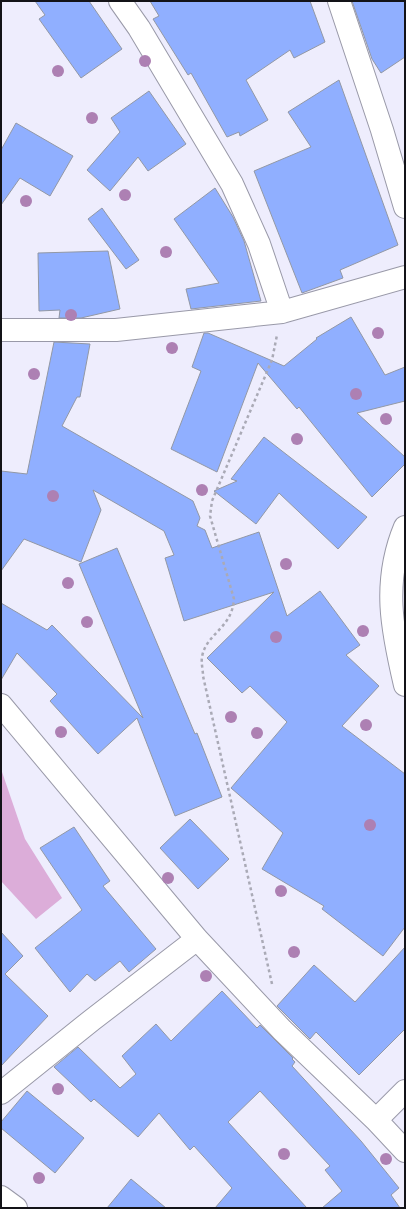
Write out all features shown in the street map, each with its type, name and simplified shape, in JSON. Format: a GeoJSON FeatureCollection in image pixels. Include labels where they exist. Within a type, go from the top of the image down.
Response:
{"type":"FeatureCollection","features":[{"type":"Feature","properties":{"kind":"street"},"geometry":{"type":"LineString","coordinates":[[120,1],[139,28],[232,184],[260,244],[282,312]]}},
{"type":"Feature","properties":{"kind":"street"},"geometry":{"type":"LineString","coordinates":[[339,1],[382,130],[405,207]]}},
{"type":"Feature","properties":{"kind":"street"},"geometry":{"type":"LineString","coordinates":[[1,330],[116,330],[282,312],[405,277]]}},
{"type":"Feature","properties":{"kind":"street"},"geometry":{"type":"LineString","coordinates":[[405,527],[390,589],[394,641],[405,685]]}},
{"type":"Feature","properties":{"kind":"street"},"geometry":{"type":"LineString","coordinates":[[1,705],[197,939],[282,1030],[376,1120],[405,1151]]}},
{"type":"Feature","properties":{"kind":"street"},"geometry":{"type":"LineString","coordinates":[[1,1093],[197,939]]}},
{"type":"Feature","properties":{"kind":"street"},"geometry":{"type":"LineString","coordinates":[[376,1120],[405,1090]]}},
{"type":"Feature","properties":{"kind":"street"},"geometry":{"type":"LineString","coordinates":[[1,1197],[16,1208]]}},
{"type":"Feature","properties":{"kind":"path"},"geometry":{"type":"LineString","coordinates":[[272,985],[205,684],[202,657],[208,642],[227,621],[233,610],[234,599],[210,516],[212,501],[272,360],[282,312]]}},
{"type":"Feature","properties":{"kind":"shaded area"},"geometry":{"type":"Polygon","coordinates":[[[1,769],[25,839],[62,898],[36,919],[1,881],[1,769]]]}},
{"type":"Feature","properties":{"kind":"building"},"geometry":{"type":"Polygon","coordinates":[[[35,1],[89,1],[122,49],[81,78],[39,19],[45,15],[35,1]]]}},
{"type":"Feature","properties":{"kind":"building"},"geometry":{"type":"Polygon","coordinates":[[[150,1],[310,1],[325,42],[294,58],[290,50],[246,80],[268,120],[240,136],[239,132],[227,137],[191,73],[188,75],[153,19],[159,16],[150,1]]]}},
{"type":"Feature","properties":{"kind":"building"},"geometry":{"type":"Polygon","coordinates":[[[352,1],[405,1],[405,57],[381,73],[372,59],[352,1]]]}},
{"type":"Feature","properties":{"kind":"building"},"geometry":{"type":"Polygon","coordinates":[[[339,80],[398,245],[340,270],[343,278],[302,293],[254,171],[311,147],[288,112],[339,80]]]}},
{"type":"Feature","properties":{"kind":"building"},"geometry":{"type":"Polygon","coordinates":[[[149,91],[186,144],[148,171],[138,157],[110,191],[87,170],[120,132],[111,118],[149,91]]]}},
{"type":"Feature","properties":{"kind":"building"},"geometry":{"type":"Polygon","coordinates":[[[16,123],[73,156],[50,196],[20,178],[1,205],[1,150],[16,123]]]}},
{"type":"Feature","properties":{"kind":"building"},"geometry":{"type":"Polygon","coordinates":[[[215,188],[233,217],[244,241],[261,301],[191,309],[186,289],[219,283],[174,219],[215,188]]]}},
{"type":"Feature","properties":{"kind":"building"},"geometry":{"type":"Polygon","coordinates":[[[102,208],[139,260],[126,269],[88,219],[102,208]]]}},
{"type":"Feature","properties":{"kind":"building"},"geometry":{"type":"Polygon","coordinates":[[[108,251],[120,309],[81,318],[59,318],[60,310],[39,311],[38,253],[108,251]]]}},
{"type":"Feature","properties":{"kind":"building"},"geometry":{"type":"Polygon","coordinates":[[[351,317],[385,375],[405,367],[405,401],[357,413],[405,457],[405,464],[372,497],[299,407],[297,409],[258,363],[217,472],[171,449],[201,371],[192,367],[204,333],[208,333],[284,366],[317,339],[316,338],[351,317]]]}},
{"type":"Feature","properties":{"kind":"building"},"geometry":{"type":"Polygon","coordinates":[[[54,342],[90,344],[80,397],[77,397],[62,426],[193,501],[200,518],[197,526],[205,530],[212,548],[259,532],[287,616],[320,591],[360,645],[346,655],[379,686],[342,726],[405,774],[405,927],[383,956],[322,909],[324,906],[262,869],[283,833],[231,788],[287,722],[250,686],[242,693],[207,658],[274,592],[184,621],[165,558],[174,555],[164,531],[93,490],[101,510],[81,562],[24,539],[1,571],[1,471],[27,474],[54,342]]]}},
{"type":"Feature","properties":{"kind":"building"},"geometry":{"type":"Polygon","coordinates":[[[264,437],[367,517],[338,549],[279,493],[256,524],[214,491],[237,481],[231,479],[264,437]]]}},
{"type":"Feature","properties":{"kind":"building"},"geometry":{"type":"Polygon","coordinates":[[[117,548],[195,734],[197,733],[222,797],[175,816],[137,718],[98,754],[50,701],[57,694],[17,653],[1,680],[1,603],[47,630],[52,625],[143,718],[79,564],[117,548]]]}},
{"type":"Feature","properties":{"kind":"building"},"geometry":{"type":"Polygon","coordinates":[[[190,819],[229,859],[198,889],[160,848],[190,819]]]}},
{"type":"Feature","properties":{"kind":"building"},"geometry":{"type":"Polygon","coordinates":[[[74,827],[110,881],[103,886],[156,949],[129,972],[120,961],[95,981],[87,974],[70,992],[35,948],[82,910],[40,848],[74,827]]]}},
{"type":"Feature","properties":{"kind":"building"},"geometry":{"type":"Polygon","coordinates":[[[1,932],[23,956],[5,974],[48,1016],[1,1066],[1,932]]]}},
{"type":"Feature","properties":{"kind":"building"},"geometry":{"type":"Polygon","coordinates":[[[405,947],[405,1029],[359,1075],[316,1032],[310,1039],[277,1006],[314,965],[355,1002],[405,947]]]}},
{"type":"Feature","properties":{"kind":"building"},"geometry":{"type":"Polygon","coordinates":[[[222,991],[257,1028],[260,1025],[293,1058],[292,1059],[295,1062],[292,1066],[361,1141],[399,1188],[391,1195],[400,1208],[322,1208],[342,1191],[325,1170],[330,1166],[260,1091],[228,1122],[307,1208],[215,1208],[232,1188],[194,1146],[190,1150],[159,1113],[138,1137],[94,1099],[91,1102],[54,1067],[78,1047],[120,1088],[136,1074],[122,1056],[156,1024],[171,1041],[222,991]]]}},
{"type":"Feature","properties":{"kind":"building"},"geometry":{"type":"Polygon","coordinates":[[[27,1091],[84,1138],[55,1173],[1,1128],[1,1122],[27,1091]]]}},
{"type":"Feature","properties":{"kind":"building"},"geometry":{"type":"Polygon","coordinates":[[[131,1179],[166,1208],[107,1208],[131,1179]]]}}]}
